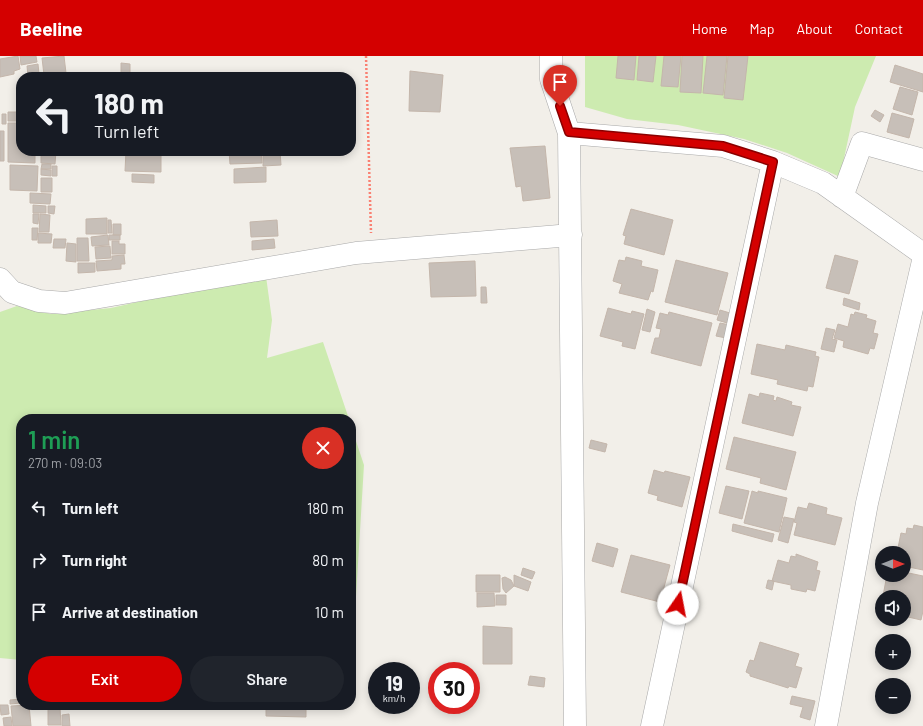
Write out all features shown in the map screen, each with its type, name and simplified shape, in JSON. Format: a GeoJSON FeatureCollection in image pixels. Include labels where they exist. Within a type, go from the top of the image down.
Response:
{"type":"FeatureCollection","features":[{"type":"Feature","properties":{"kind":"street"},"geometry":{"type":"LineString","coordinates":[[551,56],[551,79],[569,132],[575,726]]}},
{"type":"Feature","properties":{"kind":"street"},"geometry":{"type":"LineString","coordinates":[[569,132],[723,146],[773,162],[823,183],[923,254]]}},
{"type":"Feature","properties":{"kind":"street"},"geometry":{"type":"LineString","coordinates":[[842,197],[862,143],[923,160]]}},
{"type":"Feature","properties":{"kind":"street"},"geometry":{"type":"LineString","coordinates":[[652,726],[773,162]]}},
{"type":"Feature","properties":{"kind":"street"},"geometry":{"type":"LineString","coordinates":[[0,279],[12,292],[39,301],[65,303],[356,253],[571,235]]}},
{"type":"Feature","properties":{"kind":"street"},"geometry":{"type":"LineString","coordinates":[[826,726],[867,503],[923,261]]}},
{"type":"Feature","properties":{"kind":"path"},"geometry":{"type":"LineString","coordinates":[[366,56],[370,231],[375,251]]}},
{"type":"Feature","properties":{"kind":"green space"},"geometry":{"type":"Polygon","coordinates":[[[585,56],[876,56],[855,107],[840,177],[787,153],[744,139],[678,125],[627,119],[585,107],[585,56]]]}},
{"type":"Feature","properties":{"kind":"green space"},"geometry":{"type":"Polygon","coordinates":[[[265,269],[272,320],[267,358],[323,342],[347,414],[16,414],[16,660],[0,658],[0,312],[17,306],[51,314],[111,308],[164,296],[265,269]]]}},
{"type":"Feature","properties":{"kind":"green space"},"geometry":{"type":"Polygon","coordinates":[[[356,441],[364,465],[356,597],[356,441]]]}},
{"type":"Feature","properties":{"kind":"building"},"geometry":{"type":"Polygon","coordinates":[[[18,56],[20,69],[14,71],[14,74],[0,77],[0,59],[18,56]]]}},
{"type":"Feature","properties":{"kind":"building"},"geometry":{"type":"Polygon","coordinates":[[[20,56],[36,56],[37,62],[21,65],[20,56]]]}},
{"type":"Feature","properties":{"kind":"building"},"geometry":{"type":"Polygon","coordinates":[[[64,56],[66,72],[44,72],[42,58],[64,56]]]}},
{"type":"Feature","properties":{"kind":"building"},"geometry":{"type":"Polygon","coordinates":[[[618,56],[636,56],[634,80],[616,78],[618,56]]]}},
{"type":"Feature","properties":{"kind":"building"},"geometry":{"type":"Polygon","coordinates":[[[639,56],[656,56],[653,82],[637,80],[639,56]]]}},
{"type":"Feature","properties":{"kind":"building"},"geometry":{"type":"Polygon","coordinates":[[[664,56],[681,56],[678,87],[661,86],[664,56]]]}},
{"type":"Feature","properties":{"kind":"building"},"geometry":{"type":"Polygon","coordinates":[[[682,56],[703,56],[701,93],[680,92],[682,56]]]}},
{"type":"Feature","properties":{"kind":"building"},"geometry":{"type":"Polygon","coordinates":[[[707,56],[727,56],[723,95],[703,93],[707,56]]]}},
{"type":"Feature","properties":{"kind":"building"},"geometry":{"type":"Polygon","coordinates":[[[728,56],[748,56],[743,100],[724,98],[728,56]]]}},
{"type":"Feature","properties":{"kind":"building"},"geometry":{"type":"Polygon","coordinates":[[[121,63],[130,64],[130,72],[121,72],[121,63]]]}},
{"type":"Feature","properties":{"kind":"building"},"geometry":{"type":"Polygon","coordinates":[[[38,64],[39,72],[28,72],[27,66],[38,64]]]}},
{"type":"Feature","properties":{"kind":"building"},"geometry":{"type":"Polygon","coordinates":[[[895,65],[923,74],[923,92],[890,82],[895,65]]]}},
{"type":"Feature","properties":{"kind":"building"},"geometry":{"type":"Polygon","coordinates":[[[410,71],[443,75],[440,112],[409,111],[410,71]]]}},
{"type":"Feature","properties":{"kind":"building"},"geometry":{"type":"Polygon","coordinates":[[[900,87],[918,92],[912,115],[893,109],[900,87]]]}},
{"type":"Feature","properties":{"kind":"building"},"geometry":{"type":"Polygon","coordinates":[[[875,110],[884,115],[880,122],[871,116],[875,110]]]}},
{"type":"Feature","properties":{"kind":"building"},"geometry":{"type":"Polygon","coordinates":[[[8,112],[16,112],[16,121],[8,121],[8,112]]]}},
{"type":"Feature","properties":{"kind":"building"},"geometry":{"type":"Polygon","coordinates":[[[892,113],[914,119],[909,138],[887,132],[892,113]]]}},
{"type":"Feature","properties":{"kind":"building"},"geometry":{"type":"Polygon","coordinates":[[[2,114],[6,114],[6,124],[2,124],[2,114]]]}},
{"type":"Feature","properties":{"kind":"building"},"geometry":{"type":"Polygon","coordinates":[[[8,123],[16,123],[16,156],[35,156],[35,163],[8,162],[8,123]]]}},
{"type":"Feature","properties":{"kind":"building"},"geometry":{"type":"Polygon","coordinates":[[[0,131],[4,131],[4,161],[0,161],[0,131]]]}},
{"type":"Feature","properties":{"kind":"building"},"geometry":{"type":"Polygon","coordinates":[[[545,146],[550,198],[523,201],[521,186],[516,187],[510,148],[545,146]]]}},
{"type":"Feature","properties":{"kind":"building"},"geometry":{"type":"Polygon","coordinates":[[[41,156],[56,156],[55,164],[41,163],[41,156]]]}},
{"type":"Feature","properties":{"kind":"building"},"geometry":{"type":"Polygon","coordinates":[[[126,156],[161,156],[161,172],[125,171],[126,156]]]}},
{"type":"Feature","properties":{"kind":"building"},"geometry":{"type":"Polygon","coordinates":[[[229,156],[261,156],[262,163],[230,164],[229,156]]]}},
{"type":"Feature","properties":{"kind":"building"},"geometry":{"type":"Polygon","coordinates":[[[263,156],[280,156],[281,165],[263,166],[263,156]]]}},
{"type":"Feature","properties":{"kind":"building"},"geometry":{"type":"Polygon","coordinates":[[[42,164],[51,164],[51,169],[41,169],[42,164]]]}},
{"type":"Feature","properties":{"kind":"building"},"geometry":{"type":"Polygon","coordinates":[[[10,165],[38,166],[37,191],[10,190],[10,165]]]}},
{"type":"Feature","properties":{"kind":"building"},"geometry":{"type":"Polygon","coordinates":[[[52,166],[57,166],[57,176],[52,176],[52,166]]]}},
{"type":"Feature","properties":{"kind":"building"},"geometry":{"type":"Polygon","coordinates":[[[266,167],[266,182],[234,183],[234,169],[266,167]]]}},
{"type":"Feature","properties":{"kind":"building"},"geometry":{"type":"Polygon","coordinates":[[[41,169],[51,170],[51,176],[41,175],[41,169]]]}},
{"type":"Feature","properties":{"kind":"building"},"geometry":{"type":"Polygon","coordinates":[[[132,174],[154,175],[154,183],[132,182],[132,174]]]}},
{"type":"Feature","properties":{"kind":"building"},"geometry":{"type":"Polygon","coordinates":[[[41,178],[52,178],[52,192],[41,192],[41,178]]]}},
{"type":"Feature","properties":{"kind":"building"},"geometry":{"type":"Polygon","coordinates":[[[30,193],[51,194],[50,204],[30,203],[30,193]]]}},
{"type":"Feature","properties":{"kind":"building"},"geometry":{"type":"Polygon","coordinates":[[[33,205],[46,206],[46,213],[33,213],[33,205]]]}},
{"type":"Feature","properties":{"kind":"building"},"geometry":{"type":"Polygon","coordinates":[[[48,206],[55,206],[54,214],[48,213],[48,206]]]}},
{"type":"Feature","properties":{"kind":"building"},"geometry":{"type":"Polygon","coordinates":[[[631,209],[673,220],[664,255],[624,244],[626,236],[623,235],[631,209]]]}},
{"type":"Feature","properties":{"kind":"building"},"geometry":{"type":"Polygon","coordinates":[[[33,214],[39,214],[38,224],[33,223],[33,214]]]}},
{"type":"Feature","properties":{"kind":"building"},"geometry":{"type":"Polygon","coordinates":[[[40,214],[50,215],[49,232],[39,232],[40,214]]]}},
{"type":"Feature","properties":{"kind":"building"},"geometry":{"type":"Polygon","coordinates":[[[107,218],[107,234],[86,234],[86,219],[107,218]]]}},
{"type":"Feature","properties":{"kind":"building"},"geometry":{"type":"Polygon","coordinates":[[[108,220],[111,220],[112,233],[108,233],[108,220]]]}},
{"type":"Feature","properties":{"kind":"building"},"geometry":{"type":"Polygon","coordinates":[[[277,220],[278,236],[251,237],[250,222],[277,220]]]}},
{"type":"Feature","properties":{"kind":"building"},"geometry":{"type":"Polygon","coordinates":[[[113,224],[121,224],[121,235],[113,235],[113,224]]]}},
{"type":"Feature","properties":{"kind":"building"},"geometry":{"type":"Polygon","coordinates":[[[32,228],[38,228],[37,240],[32,240],[32,228]]]}},
{"type":"Feature","properties":{"kind":"building"},"geometry":{"type":"Polygon","coordinates":[[[38,233],[52,234],[51,243],[38,243],[38,233]]]}},
{"type":"Feature","properties":{"kind":"building"},"geometry":{"type":"Polygon","coordinates":[[[108,235],[109,245],[92,246],[91,237],[108,235]]]}},
{"type":"Feature","properties":{"kind":"building"},"geometry":{"type":"Polygon","coordinates":[[[109,235],[120,235],[120,240],[109,240],[109,235]]]}},
{"type":"Feature","properties":{"kind":"building"},"geometry":{"type":"Polygon","coordinates":[[[77,238],[88,238],[89,261],[77,261],[77,238]]]}},
{"type":"Feature","properties":{"kind":"building"},"geometry":{"type":"Polygon","coordinates":[[[54,239],[66,239],[65,248],[53,248],[54,239]]]}},
{"type":"Feature","properties":{"kind":"building"},"geometry":{"type":"Polygon","coordinates":[[[274,239],[275,248],[252,250],[252,241],[274,239]]]}},
{"type":"Feature","properties":{"kind":"building"},"geometry":{"type":"Polygon","coordinates":[[[112,241],[119,241],[119,244],[125,244],[125,254],[112,254],[112,241]]]}},
{"type":"Feature","properties":{"kind":"building"},"geometry":{"type":"Polygon","coordinates":[[[67,243],[76,244],[76,262],[66,261],[67,243]]]}},
{"type":"Feature","properties":{"kind":"building"},"geometry":{"type":"Polygon","coordinates":[[[110,246],[111,258],[96,259],[95,247],[110,246]]]}},
{"type":"Feature","properties":{"kind":"building"},"geometry":{"type":"Polygon","coordinates":[[[124,255],[125,264],[121,264],[121,269],[97,271],[96,261],[112,260],[112,256],[124,255]]]}},
{"type":"Feature","properties":{"kind":"building"},"geometry":{"type":"Polygon","coordinates":[[[835,255],[858,261],[849,294],[826,288],[835,255]]]}},
{"type":"Feature","properties":{"kind":"building"},"geometry":{"type":"Polygon","coordinates":[[[626,257],[642,261],[641,266],[658,270],[653,292],[651,291],[648,300],[619,293],[622,284],[613,281],[619,260],[625,261],[626,257]]]}},
{"type":"Feature","properties":{"kind":"building"},"geometry":{"type":"Polygon","coordinates":[[[676,260],[728,273],[717,315],[665,302],[676,260]]]}},
{"type":"Feature","properties":{"kind":"building"},"geometry":{"type":"Polygon","coordinates":[[[475,261],[476,296],[431,297],[429,263],[475,261]]]}},
{"type":"Feature","properties":{"kind":"building"},"geometry":{"type":"Polygon","coordinates":[[[78,263],[95,263],[95,272],[78,273],[78,263]]]}},
{"type":"Feature","properties":{"kind":"building"},"geometry":{"type":"Polygon","coordinates":[[[481,287],[486,287],[487,303],[481,303],[481,287]]]}},
{"type":"Feature","properties":{"kind":"building"},"geometry":{"type":"Polygon","coordinates":[[[844,298],[860,303],[859,310],[843,305],[844,298]]]}},
{"type":"Feature","properties":{"kind":"building"},"geometry":{"type":"Polygon","coordinates":[[[608,308],[631,314],[632,311],[644,314],[635,349],[622,346],[623,342],[600,336],[608,308]]]}},
{"type":"Feature","properties":{"kind":"building"},"geometry":{"type":"Polygon","coordinates":[[[647,309],[655,312],[650,332],[642,330],[647,309]]]}},
{"type":"Feature","properties":{"kind":"building"},"geometry":{"type":"Polygon","coordinates":[[[720,310],[730,313],[727,323],[717,320],[720,310]]]}},
{"type":"Feature","properties":{"kind":"building"},"geometry":{"type":"Polygon","coordinates":[[[669,312],[712,323],[701,366],[651,353],[655,338],[659,338],[661,329],[656,328],[660,313],[668,315],[669,312]]]}},
{"type":"Feature","properties":{"kind":"building"},"geometry":{"type":"Polygon","coordinates":[[[855,312],[867,315],[866,318],[876,321],[873,333],[878,334],[874,349],[870,348],[868,354],[843,347],[844,341],[834,338],[838,324],[848,327],[851,314],[854,315],[855,312]]]}},
{"type":"Feature","properties":{"kind":"building"},"geometry":{"type":"Polygon","coordinates":[[[720,323],[730,325],[726,338],[716,336],[720,323]]]}},
{"type":"Feature","properties":{"kind":"building"},"geometry":{"type":"Polygon","coordinates":[[[826,328],[835,330],[832,339],[837,340],[834,352],[821,349],[826,328]]]}},
{"type":"Feature","properties":{"kind":"building"},"geometry":{"type":"Polygon","coordinates":[[[757,344],[785,350],[786,345],[816,352],[815,356],[819,357],[813,387],[808,386],[807,391],[777,384],[778,380],[751,374],[757,344]]]}},
{"type":"Feature","properties":{"kind":"building"},"geometry":{"type":"Polygon","coordinates":[[[760,393],[774,396],[773,400],[776,401],[777,397],[792,402],[791,405],[801,407],[793,436],[742,423],[749,394],[759,397],[760,393]]]}},
{"type":"Feature","properties":{"kind":"building"},"geometry":{"type":"Polygon","coordinates":[[[734,437],[796,452],[786,490],[760,483],[761,478],[726,469],[734,437]]]}},
{"type":"Feature","properties":{"kind":"building"},"geometry":{"type":"Polygon","coordinates":[[[591,440],[607,444],[605,452],[589,448],[591,440]]]}},
{"type":"Feature","properties":{"kind":"building"},"geometry":{"type":"Polygon","coordinates":[[[654,470],[690,477],[682,507],[657,500],[658,496],[648,493],[654,470]]]}},
{"type":"Feature","properties":{"kind":"building"},"geometry":{"type":"Polygon","coordinates":[[[726,486],[749,491],[742,519],[719,513],[726,486]]]}},
{"type":"Feature","properties":{"kind":"building"},"geometry":{"type":"Polygon","coordinates":[[[752,491],[787,498],[779,532],[744,523],[752,491]]]}},
{"type":"Feature","properties":{"kind":"building"},"geometry":{"type":"Polygon","coordinates":[[[809,503],[827,508],[826,514],[842,518],[835,545],[794,535],[797,523],[794,522],[798,507],[807,509],[809,503]]]}},
{"type":"Feature","properties":{"kind":"building"},"geometry":{"type":"Polygon","coordinates":[[[784,517],[794,519],[788,543],[778,540],[784,517]]]}},
{"type":"Feature","properties":{"kind":"building"},"geometry":{"type":"Polygon","coordinates":[[[733,524],[774,534],[772,542],[732,531],[733,524]]]}},
{"type":"Feature","properties":{"kind":"building"},"geometry":{"type":"Polygon","coordinates":[[[914,525],[923,527],[923,570],[911,567],[911,546],[898,546],[901,533],[906,534],[907,528],[913,529],[914,525]]]}},
{"type":"Feature","properties":{"kind":"building"},"geometry":{"type":"Polygon","coordinates":[[[597,543],[618,549],[613,567],[592,561],[597,543]]]}},
{"type":"Feature","properties":{"kind":"building"},"geometry":{"type":"Polygon","coordinates":[[[796,554],[818,562],[816,570],[820,571],[815,591],[807,589],[806,592],[791,589],[791,585],[772,581],[778,560],[789,563],[791,556],[796,557],[796,554]]]}},
{"type":"Feature","properties":{"kind":"building"},"geometry":{"type":"Polygon","coordinates":[[[631,555],[670,565],[660,602],[621,592],[631,555]]]}},
{"type":"Feature","properties":{"kind":"building"},"geometry":{"type":"Polygon","coordinates":[[[523,568],[535,572],[532,579],[521,575],[523,568]]]}},
{"type":"Feature","properties":{"kind":"building"},"geometry":{"type":"Polygon","coordinates":[[[911,573],[923,576],[923,611],[921,620],[911,618],[911,590],[884,590],[886,582],[911,582],[911,573]]]}},
{"type":"Feature","properties":{"kind":"building"},"geometry":{"type":"Polygon","coordinates":[[[476,575],[500,575],[500,592],[476,592],[476,575]]]}},
{"type":"Feature","properties":{"kind":"building"},"geometry":{"type":"Polygon","coordinates":[[[514,575],[531,582],[528,591],[514,586],[514,575]]]}},
{"type":"Feature","properties":{"kind":"building"},"geometry":{"type":"Polygon","coordinates":[[[505,577],[511,580],[514,586],[506,593],[503,589],[502,578],[505,577]]]}},
{"type":"Feature","properties":{"kind":"building"},"geometry":{"type":"Polygon","coordinates":[[[768,580],[774,581],[772,590],[766,588],[768,580]]]}},
{"type":"Feature","properties":{"kind":"building"},"geometry":{"type":"Polygon","coordinates":[[[477,593],[494,593],[495,606],[477,607],[477,593]]]}},
{"type":"Feature","properties":{"kind":"building"},"geometry":{"type":"Polygon","coordinates":[[[496,595],[506,595],[506,605],[496,605],[496,595]]]}},
{"type":"Feature","properties":{"kind":"building"},"geometry":{"type":"Polygon","coordinates":[[[483,626],[512,628],[512,664],[483,664],[483,626]]]}},
{"type":"Feature","properties":{"kind":"building"},"geometry":{"type":"Polygon","coordinates":[[[760,642],[799,654],[795,666],[802,668],[796,688],[789,686],[788,688],[750,676],[750,674],[746,672],[750,660],[754,661],[760,642]]]}},
{"type":"Feature","properties":{"kind":"building"},"geometry":{"type":"Polygon","coordinates":[[[530,676],[545,678],[544,687],[528,685],[530,676]]]}},
{"type":"Feature","properties":{"kind":"building"},"geometry":{"type":"Polygon","coordinates":[[[792,696],[815,701],[810,720],[800,717],[803,707],[790,704],[792,696]]]}},
{"type":"Feature","properties":{"kind":"building"},"geometry":{"type":"Polygon","coordinates":[[[16,699],[16,703],[10,704],[10,700],[16,699]]]}},
{"type":"Feature","properties":{"kind":"building"},"geometry":{"type":"Polygon","coordinates":[[[0,705],[8,705],[9,714],[1,715],[0,705]]]}},
{"type":"Feature","properties":{"kind":"building"},"geometry":{"type":"Polygon","coordinates":[[[11,706],[16,706],[16,710],[29,710],[31,726],[13,726],[11,706]]]}},
{"type":"Feature","properties":{"kind":"building"},"geometry":{"type":"Polygon","coordinates":[[[48,710],[60,710],[61,725],[48,725],[48,710]]]}},
{"type":"Feature","properties":{"kind":"building"},"geometry":{"type":"Polygon","coordinates":[[[266,710],[306,710],[306,717],[266,716],[266,710]]]}},
{"type":"Feature","properties":{"kind":"building"},"geometry":{"type":"Polygon","coordinates":[[[69,714],[70,726],[62,726],[62,715],[69,714]]]}},
{"type":"Feature","properties":{"kind":"building"},"geometry":{"type":"Polygon","coordinates":[[[11,717],[12,726],[4,726],[3,718],[11,717]]]}},
{"type":"Feature","properties":{"kind":"route"},"geometry":{"type":"LineString","coordinates":[[560,106],[569,132],[723,146],[773,162],[678,604]]}}]}
